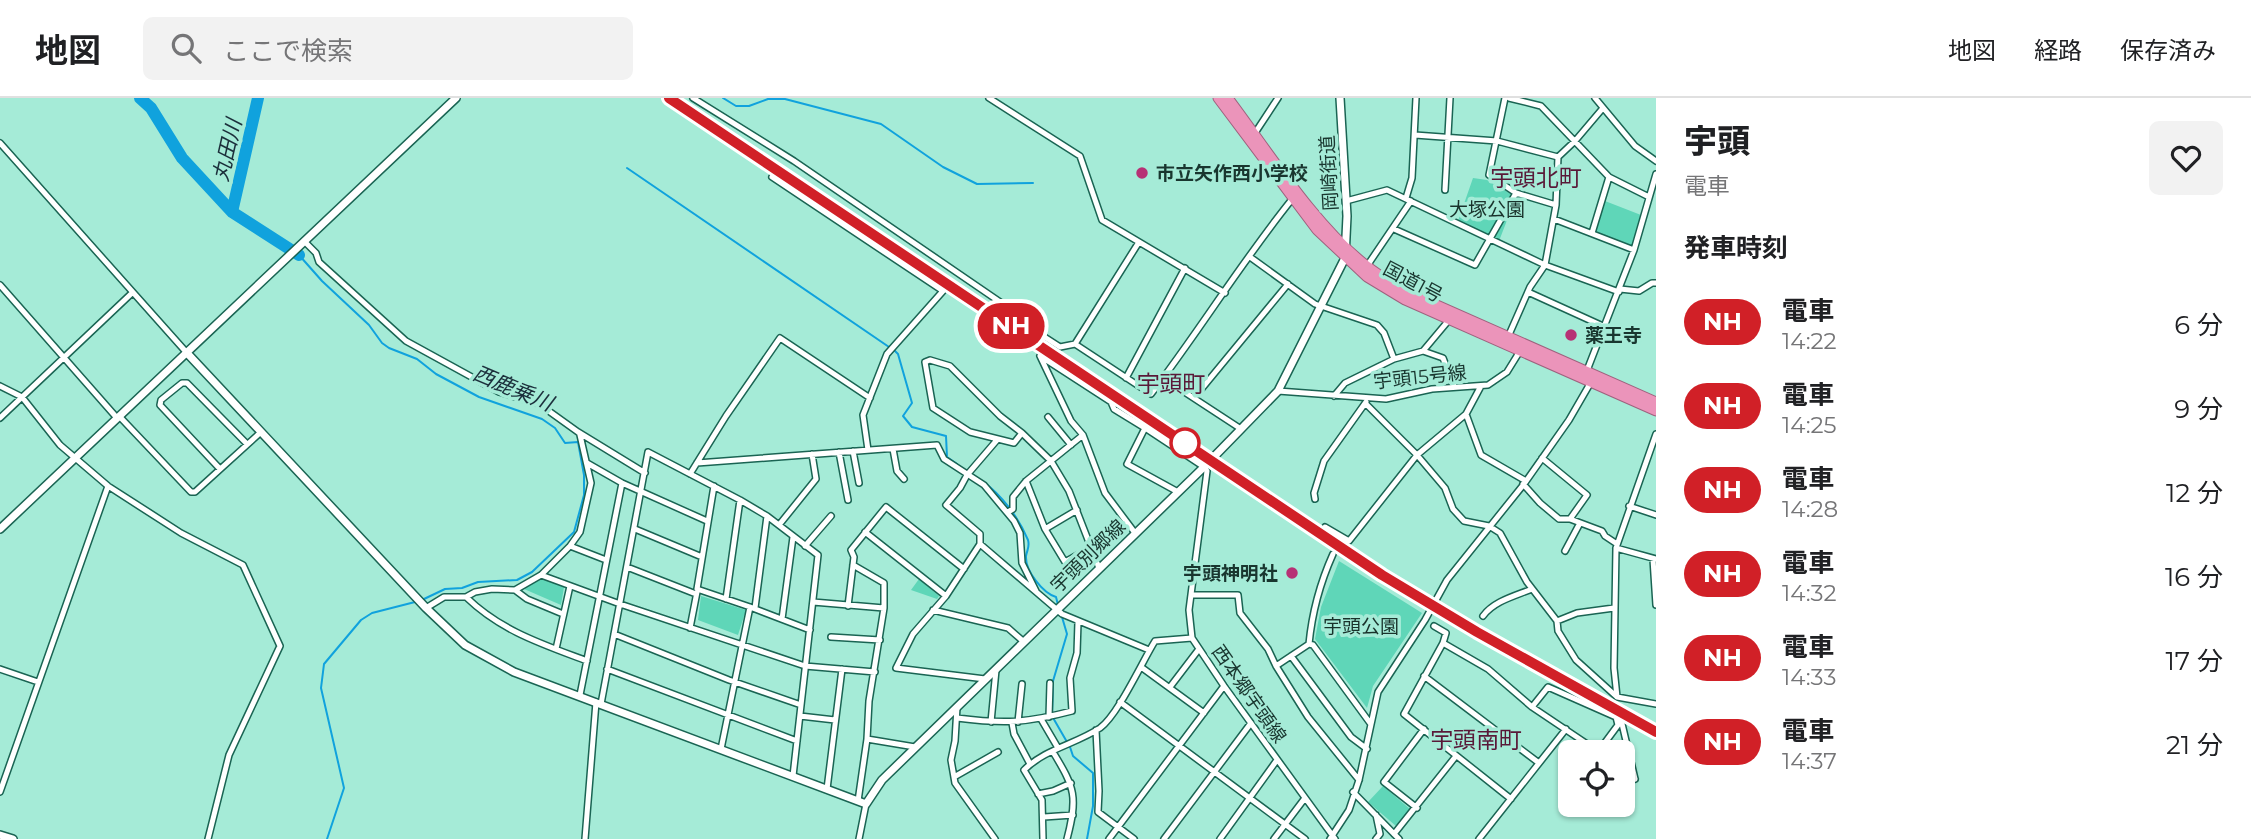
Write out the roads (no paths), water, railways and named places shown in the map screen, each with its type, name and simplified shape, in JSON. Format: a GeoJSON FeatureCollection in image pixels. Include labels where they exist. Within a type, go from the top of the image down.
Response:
{"type":"FeatureCollection","features":[{"type":"Feature","properties":{"kind":"highway","name":"国道1号"},"geometry":{"type":"LineString","coordinates":[[1218,98],[1317,229],[1345,252],[1403,290],[1508,337],[1656,411]]}},
{"type":"Feature","properties":{"kind":"highway","name":"国道1号"},"geometry":{"type":"LineString","coordinates":[[1228,98],[1367,277],[1405,300],[1520,351],[1656,402]]}},
{"type":"Feature","properties":{"kind":"street"},"geometry":{"type":"LineString","coordinates":[[0,529],[456,98]]}},
{"type":"Feature","properties":{"kind":"street"},"geometry":{"type":"LineString","coordinates":[[693,98],[794,161],[1022,317],[1026,325],[1060,347],[1075,344],[1151,394],[1267,230],[1293,198]]}},
{"type":"Feature","properties":{"kind":"street"},"geometry":{"type":"LineString","coordinates":[[989,98],[1080,156],[1102,219],[1225,293]]}},
{"type":"Feature","properties":{"kind":"street"},"geometry":{"type":"LineString","coordinates":[[1255,133],[1278,98]]}},
{"type":"Feature","properties":{"kind":"street","name":"岡崎街道"},"geometry":{"type":"LineString","coordinates":[[1339,98],[1346,201],[1345,252]]}},
{"type":"Feature","properties":{"kind":"street"},"geometry":{"type":"LineString","coordinates":[[1367,266],[1394,229],[1408,200],[1412,178],[1416,98]]}},
{"type":"Feature","properties":{"kind":"street"},"geometry":{"type":"LineString","coordinates":[[1445,190],[1450,98]]}},
{"type":"Feature","properties":{"kind":"street"},"geometry":{"type":"LineString","coordinates":[[1556,205],[1516,193],[1489,175],[1507,98],[1541,106],[1609,177],[1649,197]]}},
{"type":"Feature","properties":{"kind":"street"},"geometry":{"type":"LineString","coordinates":[[1541,106],[1543,98]]}},
{"type":"Feature","properties":{"kind":"street"},"geometry":{"type":"LineString","coordinates":[[1595,98],[1635,146],[1656,161]]}},
{"type":"Feature","properties":{"kind":"street"},"geometry":{"type":"LineString","coordinates":[[1508,337],[1528,292],[1545,265],[1556,205],[1558,157],[1603,108]]}},
{"type":"Feature","properties":{"kind":"street"},"geometry":{"type":"LineString","coordinates":[[1415,135],[1497,141],[1558,157]]}},
{"type":"Feature","properties":{"kind":"street"},"geometry":{"type":"LineString","coordinates":[[0,143],[132,293],[426,608],[482,656],[514,672],[862,802]]}},
{"type":"Feature","properties":{"kind":"street"},"geometry":{"type":"LineString","coordinates":[[1332,838],[1349,810],[1359,780],[1378,692],[1425,620],[1447,580],[1524,483],[1569,420],[1589,377],[1634,250],[1656,174]]}},
{"type":"Feature","properties":{"kind":"street"},"geometry":{"type":"LineString","coordinates":[[772,177],[943,290],[887,354],[863,415],[868,450]]}},
{"type":"Feature","properties":{"kind":"street"},"geometry":{"type":"LineString","coordinates":[[1592,233],[1609,177]]}},
{"type":"Feature","properties":{"kind":"street"},"geometry":{"type":"LineString","coordinates":[[1346,201],[1387,190],[1545,265],[1619,291],[1639,291],[1652,282],[1656,283]]}},
{"type":"Feature","properties":{"kind":"street"},"geometry":{"type":"LineString","coordinates":[[1394,229],[1475,265],[1516,193]]}},
{"type":"Feature","properties":{"kind":"street"},"geometry":{"type":"LineString","coordinates":[[1554,219],[1634,250]]}},
{"type":"Feature","properties":{"kind":"street"},"geometry":{"type":"LineString","coordinates":[[303,242],[316,253],[319,262],[406,341],[499,392],[539,404],[578,432],[645,473]]}},
{"type":"Feature","properties":{"kind":"street"},"geometry":{"type":"LineString","coordinates":[[1075,344],[1139,242]]}},
{"type":"Feature","properties":{"kind":"street","name":"宇頭別郷線"},"geometry":{"type":"LineString","coordinates":[[985,679],[1278,391],[1322,305],[1345,252]]}},
{"type":"Feature","properties":{"kind":"street"},"geometry":{"type":"LineString","coordinates":[[1250,257],[1315,304],[1377,325],[1384,333],[1394,359]]}},
{"type":"Feature","properties":{"kind":"street"},"geometry":{"type":"LineString","coordinates":[[1126,378],[1185,268]]}},
{"type":"Feature","properties":{"kind":"street"},"geometry":{"type":"LineString","coordinates":[[1195,398],[1288,284]]}},
{"type":"Feature","properties":{"kind":"street"},"geometry":{"type":"LineString","coordinates":[[0,285],[56,347],[63,359],[191,492],[195,492],[261,432]]}},
{"type":"Feature","properties":{"kind":"street"},"geometry":{"type":"LineString","coordinates":[[1528,292],[1605,327]]}},
{"type":"Feature","properties":{"kind":"street"},"geometry":{"type":"LineString","coordinates":[[0,418],[132,293]]}},
{"type":"Feature","properties":{"kind":"street"},"geometry":{"type":"LineString","coordinates":[[1334,396],[1345,383],[1394,359],[1423,351],[1449,320]]}},
{"type":"Feature","properties":{"kind":"street"},"geometry":{"type":"LineString","coordinates":[[690,474],[780,338],[870,398]]}},
{"type":"Feature","properties":{"kind":"street"},"geometry":{"type":"LineString","coordinates":[[1423,351],[1443,358],[1454,387]]}},
{"type":"Feature","properties":{"kind":"street","name":"宇頭15号線"},"geometry":{"type":"LineString","coordinates":[[1278,391],[1366,401],[1484,385],[1507,372],[1520,351]]}},
{"type":"Feature","properties":{"kind":"street"},"geometry":{"type":"LineString","coordinates":[[1135,533],[1105,493],[1083,435],[1071,421],[1040,356],[1111,402],[1114,409],[1207,463]]}},
{"type":"Feature","properties":{"kind":"street"},"geometry":{"type":"LineString","coordinates":[[1022,433],[1014,443],[997,440],[970,432],[933,408],[925,362],[930,360],[950,366],[1000,416],[1022,433],[1051,461],[1077,510],[1099,568]]}},
{"type":"Feature","properties":{"kind":"street"},"geometry":{"type":"LineString","coordinates":[[1163,378],[1241,429]]}},
{"type":"Feature","properties":{"kind":"street"},"geometry":{"type":"LineString","coordinates":[[220,469],[160,405],[160,400],[182,383],[187,383],[247,444]]}},
{"type":"Feature","properties":{"kind":"street"},"geometry":{"type":"LineString","coordinates":[[1325,527],[1349,541],[1417,455],[1466,414],[1484,385]]}},
{"type":"Feature","properties":{"kind":"street"},"geometry":{"type":"LineString","coordinates":[[0,386],[22,397],[60,444],[108,486],[191,539],[243,565],[280,646],[229,755],[208,839]]}},
{"type":"Feature","properties":{"kind":"street"},"geometry":{"type":"LineString","coordinates":[[1315,499],[1314,493],[1324,461],[1366,401],[1445,488],[1453,509],[1464,521],[1489,526],[1505,541],[1532,589],[1557,621],[1558,631],[1576,660],[1617,697],[1656,704]]}},
{"type":"Feature","properties":{"kind":"street"},"geometry":{"type":"LineString","coordinates":[[1466,414],[1481,455],[1524,483],[1540,503],[1559,519],[1570,519],[1602,531],[1616,546],[1655,559],[1656,605]]}},
{"type":"Feature","properties":{"kind":"street"},"geometry":{"type":"LineString","coordinates":[[1048,417],[1071,444]]}},
{"type":"Feature","properties":{"kind":"street"},"geometry":{"type":"LineString","coordinates":[[1145,428],[1127,464],[1178,492]]}},
{"type":"Feature","properties":{"kind":"street"},"geometry":{"type":"LineString","coordinates":[[426,608],[444,597],[466,597],[475,592],[492,589],[515,590],[541,575],[570,546],[580,533],[591,483],[578,432]]}},
{"type":"Feature","properties":{"kind":"street"},"geometry":{"type":"LineString","coordinates":[[1617,697],[1614,668],[1616,546],[1656,434]]}},
{"type":"Feature","properties":{"kind":"street"},"geometry":{"type":"LineString","coordinates":[[1011,511],[1013,497],[1026,481],[1083,435]]}},
{"type":"Feature","properties":{"kind":"street"},"geometry":{"type":"LineString","coordinates":[[985,679],[896,668],[908,642],[946,596],[980,544],[980,534],[946,505],[997,440]]}},
{"type":"Feature","properties":{"kind":"street"},"geometry":{"type":"LineString","coordinates":[[697,463],[937,445],[944,459],[984,485],[1011,511],[1020,533],[1022,563],[1036,592]]}},
{"type":"Feature","properties":{"kind":"street"},"geometry":{"type":"LineString","coordinates":[[893,449],[897,471],[904,479]]}},
{"type":"Feature","properties":{"kind":"street"},"geometry":{"type":"LineString","coordinates":[[853,451],[859,483]]}},
{"type":"Feature","properties":{"kind":"street"},"geometry":{"type":"LineString","coordinates":[[585,839],[598,703],[635,529],[648,452],[714,485],[767,516],[818,555],[793,776]]}},
{"type":"Feature","properties":{"kind":"street"},"geometry":{"type":"LineString","coordinates":[[839,452],[848,500]]}},
{"type":"Feature","properties":{"kind":"street"},"geometry":{"type":"LineString","coordinates":[[779,525],[816,479],[812,454]]}},
{"type":"Feature","properties":{"kind":"street"},"geometry":{"type":"LineString","coordinates":[[1542,458],[1587,495],[1570,519]]}},
{"type":"Feature","properties":{"kind":"street"},"geometry":{"type":"LineString","coordinates":[[587,463],[622,483],[707,521]]}},
{"type":"Feature","properties":{"kind":"street","name":"西本郷宇頭線"},"geometry":{"type":"LineString","coordinates":[[1207,463],[1189,610],[1192,638],[1332,838]]}},
{"type":"Feature","properties":{"kind":"street"},"geometry":{"type":"LineString","coordinates":[[1026,481],[1045,529],[1065,562],[1090,548]]}},
{"type":"Feature","properties":{"kind":"street"},"geometry":{"type":"LineString","coordinates":[[580,695],[622,483]]}},
{"type":"Feature","properties":{"kind":"street"},"geometry":{"type":"LineString","coordinates":[[690,628],[714,485]]}},
{"type":"Feature","properties":{"kind":"street"},"geometry":{"type":"LineString","coordinates":[[0,792],[108,486]]}},
{"type":"Feature","properties":{"kind":"street"},"geometry":{"type":"LineString","coordinates":[[726,599],[740,500]]}},
{"type":"Feature","properties":{"kind":"street"},"geometry":{"type":"LineString","coordinates":[[1629,506],[1656,515]]}},
{"type":"Feature","properties":{"kind":"street"},"geometry":{"type":"LineString","coordinates":[[848,606],[854,557],[851,550],[886,507],[964,569]]}},
{"type":"Feature","properties":{"kind":"street"},"geometry":{"type":"LineString","coordinates":[[1045,529],[1077,510]]}},
{"type":"Feature","properties":{"kind":"street"},"geometry":{"type":"LineString","coordinates":[[721,749],[742,645],[753,608],[767,516]]}},
{"type":"Feature","properties":{"kind":"street"},"geometry":{"type":"LineString","coordinates":[[805,546],[831,516]]}},
{"type":"Feature","properties":{"kind":"street"},"geometry":{"type":"LineString","coordinates":[[1565,551],[1580,523]]}},
{"type":"Feature","properties":{"kind":"street"},"geometry":{"type":"LineString","coordinates":[[635,529],[702,557]]}},
{"type":"Feature","properties":{"kind":"street"},"geometry":{"type":"LineString","coordinates":[[865,532],[946,596]]}},
{"type":"Feature","properties":{"kind":"street"},"geometry":{"type":"LineString","coordinates":[[782,619],[793,537]]}},
{"type":"Feature","properties":{"kind":"street"},"geometry":{"type":"LineString","coordinates":[[980,544],[1056,609],[1078,622],[1149,650]]}},
{"type":"Feature","properties":{"kind":"street"},"geometry":{"type":"LineString","coordinates":[[570,546],[607,560]]}},
{"type":"Feature","properties":{"kind":"street"},"geometry":{"type":"LineString","coordinates":[[1333,554],[1323,575],[1312,618],[1309,643],[1370,723]]}},
{"type":"Feature","properties":{"kind":"street"},"geometry":{"type":"LineString","coordinates":[[853,565],[884,583],[880,640],[869,701],[859,839]]}},
{"type":"Feature","properties":{"kind":"street"},"geometry":{"type":"LineString","coordinates":[[627,567],[697,592],[753,608],[810,631]]}},
{"type":"Feature","properties":{"kind":"street"},"geometry":{"type":"LineString","coordinates":[[541,575],[805,666],[875,672]]}},
{"type":"Feature","properties":{"kind":"street"},"geometry":{"type":"LineString","coordinates":[[556,649],[570,586]]}},
{"type":"Feature","properties":{"kind":"street"},"geometry":{"type":"LineString","coordinates":[[1483,616],[1484,612],[1505,599],[1532,589]]}},
{"type":"Feature","properties":{"kind":"street"},"geometry":{"type":"LineString","coordinates":[[515,590],[527,599],[563,614]]}},
{"type":"Feature","properties":{"kind":"street"},"geometry":{"type":"LineString","coordinates":[[1192,595],[1238,595],[1240,613],[1268,649],[1308,717],[1359,780]]}},
{"type":"Feature","properties":{"kind":"street"},"geometry":{"type":"LineString","coordinates":[[466,597],[484,614],[509,630],[587,661]]}},
{"type":"Feature","properties":{"kind":"street"},"geometry":{"type":"LineString","coordinates":[[813,602],[884,608]]}},
{"type":"Feature","properties":{"kind":"street"},"geometry":{"type":"LineString","coordinates":[[1557,621],[1577,612],[1614,608]]}},
{"type":"Feature","properties":{"kind":"street"},"geometry":{"type":"LineString","coordinates":[[933,610],[1008,628],[1024,642]]}},
{"type":"Feature","properties":{"kind":"street"},"geometry":{"type":"LineString","coordinates":[[957,718],[1015,723],[1072,711],[1070,678],[1077,653],[1078,622]]}},
{"type":"Feature","properties":{"kind":"street"},"geometry":{"type":"LineString","coordinates":[[1434,626],[1446,633],[1443,643],[1404,714],[1511,799]]}},
{"type":"Feature","properties":{"kind":"street"},"geometry":{"type":"LineString","coordinates":[[614,634],[801,705]]}},
{"type":"Feature","properties":{"kind":"street"},"geometry":{"type":"LineString","coordinates":[[831,637],[880,640]]}},
{"type":"Feature","properties":{"kind":"street"},"geometry":{"type":"LineString","coordinates":[[1044,839],[1042,800],[1024,770],[1030,764],[1102,726],[1155,641],[1192,638]]}},
{"type":"Feature","properties":{"kind":"street"},"geometry":{"type":"LineString","coordinates":[[1276,666],[1309,643]]}},
{"type":"Feature","properties":{"kind":"street"},"geometry":{"type":"LineString","coordinates":[[1443,643],[1488,669],[1532,706],[1581,740]]}},
{"type":"Feature","properties":{"kind":"street"},"geometry":{"type":"LineString","coordinates":[[1170,687],[1199,649]]}},
{"type":"Feature","properties":{"kind":"street"},"geometry":{"type":"LineString","coordinates":[[1291,656],[1351,737],[1367,749]]}},
{"type":"Feature","properties":{"kind":"street"},"geometry":{"type":"LineString","coordinates":[[1141,667],[1204,713]]}},
{"type":"Feature","properties":{"kind":"street"},"geometry":{"type":"LineString","coordinates":[[0,669],[38,682]]}},
{"type":"Feature","properties":{"kind":"street"},"geometry":{"type":"LineString","coordinates":[[607,669],[797,741]]}},
{"type":"Feature","properties":{"kind":"street"},"geometry":{"type":"LineString","coordinates":[[827,789],[842,669]]}},
{"type":"Feature","properties":{"kind":"street"},"geometry":{"type":"LineString","coordinates":[[991,722],[996,670]]}},
{"type":"Feature","properties":{"kind":"street"},"geometry":{"type":"LineString","coordinates":[[1424,676],[1539,764]]}},
{"type":"Feature","properties":{"kind":"street"},"geometry":{"type":"LineString","coordinates":[[862,802],[985,679]]}},
{"type":"Feature","properties":{"kind":"street"},"geometry":{"type":"LineString","coordinates":[[1049,717],[1050,682]]}},
{"type":"Feature","properties":{"kind":"street"},"geometry":{"type":"LineString","coordinates":[[1022,684],[1014,734],[1030,764]]}},
{"type":"Feature","properties":{"kind":"street"},"geometry":{"type":"LineString","coordinates":[[1109,839],[1224,686]]}},
{"type":"Feature","properties":{"kind":"street"},"geometry":{"type":"LineString","coordinates":[[1532,706],[1548,687],[1616,716],[1618,725],[1607,740]]}},
{"type":"Feature","properties":{"kind":"street"},"geometry":{"type":"LineString","coordinates":[[1119,702],[1305,839]]}},
{"type":"Feature","properties":{"kind":"street"},"geometry":{"type":"LineString","coordinates":[[957,706],[951,760],[955,783],[995,839]]}},
{"type":"Feature","properties":{"kind":"street"},"geometry":{"type":"LineString","coordinates":[[1619,711],[1625,740]]}},
{"type":"Feature","properties":{"kind":"street"},"geometry":{"type":"LineString","coordinates":[[800,716],[835,720]]}},
{"type":"Feature","properties":{"kind":"street"},"geometry":{"type":"LineString","coordinates":[[1041,719],[1071,783],[1073,815],[1067,839]]}},
{"type":"Feature","properties":{"kind":"street"},"geometry":{"type":"LineString","coordinates":[[1164,839],[1251,723]]}},
{"type":"Feature","properties":{"kind":"street"},"geometry":{"type":"LineString","coordinates":[[1417,808],[1384,782],[1424,729]]}},
{"type":"Feature","properties":{"kind":"street"},"geometry":{"type":"LineString","coordinates":[[1479,839],[1566,729]]}},
{"type":"Feature","properties":{"kind":"street"},"geometry":{"type":"LineString","coordinates":[[1096,730],[1098,813],[1135,839]]}},
{"type":"Feature","properties":{"kind":"street"},"geometry":{"type":"LineString","coordinates":[[867,739],[915,747]]}},
{"type":"Feature","properties":{"kind":"street"},"geometry":{"type":"LineString","coordinates":[[954,777],[998,752]]}},
{"type":"Feature","properties":{"kind":"street"},"geometry":{"type":"LineString","coordinates":[[1353,792],[1397,836],[1457,756]]}},
{"type":"Feature","properties":{"kind":"street"},"geometry":{"type":"LineString","coordinates":[[1220,839],[1277,760]]}},
{"type":"Feature","properties":{"kind":"street"},"geometry":{"type":"LineString","coordinates":[[1038,794],[1071,783]]}},
{"type":"Feature","properties":{"kind":"street"},"geometry":{"type":"LineString","coordinates":[[1274,839],[1305,798]]}},
{"type":"Feature","properties":{"kind":"street"},"geometry":{"type":"LineString","coordinates":[[1044,817],[1073,815]]}},
{"type":"Feature","properties":{"kind":"street"},"geometry":{"type":"LineString","coordinates":[[1376,815],[1380,837]]}},
{"type":"Feature","properties":{"kind":"street"},"geometry":{"type":"LineString","coordinates":[[0,835],[13,839]]}},
{"type":"Feature","properties":{"kind":"waterway","name":"西鹿乗川"},"geometry":{"type":"LineString","coordinates":[[140,98],[151,108],[182,158],[232,212],[299,255]]}},
{"type":"Feature","properties":{"kind":"waterway","name":"丸田川"},"geometry":{"type":"LineString","coordinates":[[232,212],[258,98]]}},
{"type":"Feature","properties":{"kind":"waterway"},"geometry":{"type":"LineString","coordinates":[[723,98],[736,106],[749,106],[768,99],[785,99],[881,124],[943,167],[977,184],[1033,183]]}},
{"type":"Feature","properties":{"kind":"waterway"},"geometry":{"type":"LineString","coordinates":[[627,168],[889,347]]}},
{"type":"Feature","properties":{"kind":"waterway","name":"西鹿乗川"},"geometry":{"type":"LineString","coordinates":[[299,255],[389,348],[417,359],[436,374],[479,397],[542,419],[555,428],[565,443],[578,442],[584,475],[584,495],[574,532],[532,572],[517,580],[478,582],[462,588],[445,589],[424,599]]}},
{"type":"Feature","properties":{"kind":"waterway"},"geometry":{"type":"LineString","coordinates":[[894,350],[898,354],[912,403],[903,416],[912,427],[946,436],[947,457],[957,464]]}},
{"type":"Feature","properties":{"kind":"waterway"},"geometry":{"type":"LineString","coordinates":[[982,481],[1003,500],[1020,523],[1029,542],[1026,556],[1028,568],[1041,586],[1056,597],[1058,605]]}},
{"type":"Feature","properties":{"kind":"waterway","name":"西鹿乗川"},"geometry":{"type":"LineString","coordinates":[[327,839],[344,788],[321,688],[324,664],[361,620],[372,613],[415,602]]}},
{"type":"Feature","properties":{"kind":"waterway"},"geometry":{"type":"LineString","coordinates":[[1062,617],[1067,634],[1053,681],[1052,716],[1067,742]]}},
{"type":"Feature","properties":{"kind":"waterway"},"geometry":{"type":"LineString","coordinates":[[1070,747],[1073,756],[1093,773],[1093,806],[1087,839]]}},
{"type":"Feature","properties":{"kind":"railway"},"geometry":{"type":"LineString","coordinates":[[669,98],[1382,575],[1477,632],[1656,732]]}},
{"type":"Feature","properties":{"kind":"train","name":"NH"},"geometry":{"type":"LineString","coordinates":[[669,98],[1382,575],[1477,632],[1656,732]]}},
{"type":"Feature","properties":{"kind":"place","name":"市立矢作西小学校"},"geometry":{"type":"Point","coordinates":[1142,173]}},
{"type":"Feature","properties":{"kind":"place","name":"薬王寺"},"geometry":{"type":"Point","coordinates":[1571,335]}},
{"type":"Feature","properties":{"kind":"place","name":"宇頭神明社"},"geometry":{"type":"Point","coordinates":[1292,573]}},
{"type":"Feature","properties":{"kind":"district","name":"宇頭北町"},"geometry":{"type":"Point","coordinates":[1536,178]}},
{"type":"Feature","properties":{"kind":"district","name":"宇頭町"},"geometry":{"type":"Point","coordinates":[1171,384]}},
{"type":"Feature","properties":{"kind":"district","name":"宇頭南町"},"geometry":{"type":"Point","coordinates":[1476,740]}},
{"type":"Feature","properties":{"kind":"park label","name":"大塚公園"},"geometry":{"type":"Point","coordinates":[1487,209]}},
{"type":"Feature","properties":{"kind":"park label","name":"宇頭公園"},"geometry":{"type":"Point","coordinates":[1361,626]}}]}
